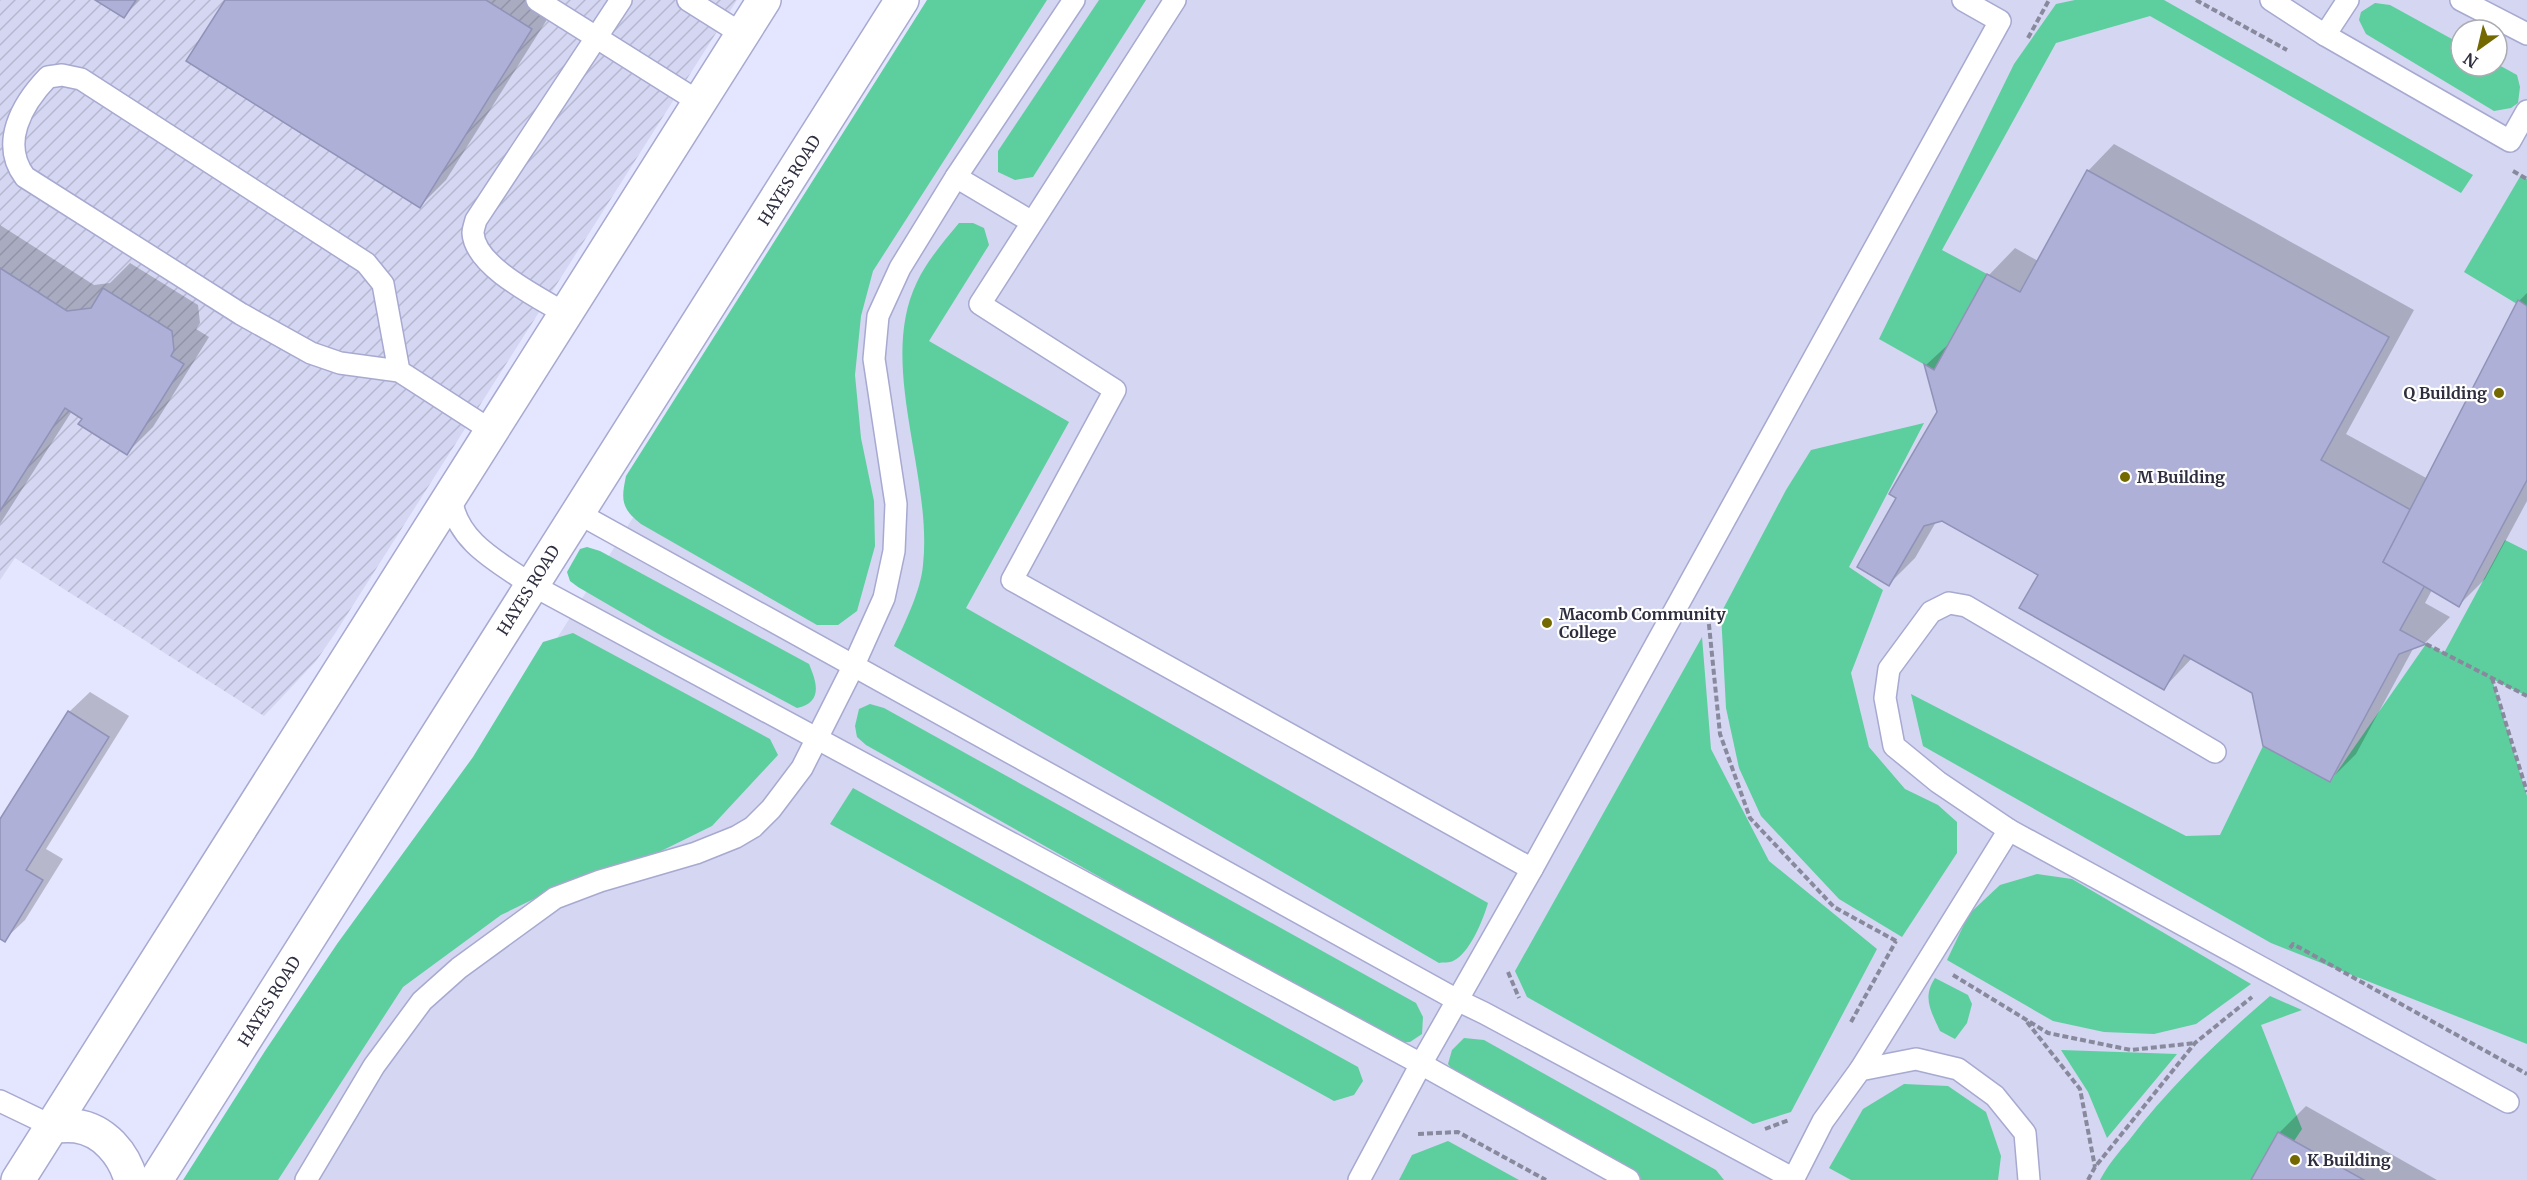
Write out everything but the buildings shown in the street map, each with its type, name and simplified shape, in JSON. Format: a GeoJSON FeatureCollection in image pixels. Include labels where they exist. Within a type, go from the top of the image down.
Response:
{"type":"FeatureCollection","features":[{"type":"Feature","properties":{"kind":"street"},"geometry":{"type":"LineString","coordinates":[[18,1180],[764,0]]}},
{"type":"Feature","properties":{"kind":"street","name":"HAYES ROAD"},"geometry":{"type":"LineString","coordinates":[[156,1180],[576,512],[902,0]]}},
{"type":"Feature","properties":{"kind":"street"},"geometry":{"type":"LineString","coordinates":[[52,1126],[76,1126],[95,1132],[113,1145],[123,1157],[131,1180]]}},
{"type":"Feature","properties":{"kind":"lane"},"geometry":{"type":"LineString","coordinates":[[537,0],[699,102]]}},
{"type":"Feature","properties":{"kind":"lane"},"geometry":{"type":"LineString","coordinates":[[566,314],[501,273],[476,244],[473,232],[476,220],[621,0]]}},
{"type":"Feature","properties":{"kind":"lane"},"geometry":{"type":"LineString","coordinates":[[688,0],[742,34]]}},
{"type":"Feature","properties":{"kind":"lane"},"geometry":{"type":"LineString","coordinates":[[306,1180],[374,1066],[422,1001],[459,968],[555,898],[600,881],[696,853],[736,837],[753,827],[777,802],[802,768],[819,740],[884,598],[894,551],[896,504],[889,450],[877,396],[874,359],[878,316],[900,268],[956,177],[1074,0]]}},
{"type":"Feature","properties":{"kind":"lane"},"geometry":{"type":"LineString","coordinates":[[1175,0],[980,304],[1115,390],[1012,580],[1532,869]]}},
{"type":"Feature","properties":{"kind":"lane"},"geometry":{"type":"LineString","coordinates":[[1359,1180],[1421,1064],[1532,869],[2000,21],[1963,0]]}},
{"type":"Feature","properties":{"kind":"lane"},"geometry":{"type":"LineString","coordinates":[[2271,0],[2325,35],[2510,141],[2527,111]]}},
{"type":"Feature","properties":{"kind":"lane"},"geometry":{"type":"LineString","coordinates":[[2325,35],[2348,0]]}},
{"type":"Feature","properties":{"kind":"lane"},"geometry":{"type":"LineString","coordinates":[[2461,0],[2527,34]]}},
{"type":"Feature","properties":{"kind":"lane"},"geometry":{"type":"LineString","coordinates":[[399,371],[383,284],[366,263],[81,79],[62,75],[48,77],[15,116],[5,147],[12,167],[25,177],[232,308],[310,353],[340,363],[399,371],[492,431]]}},
{"type":"Feature","properties":{"kind":"lane"},"geometry":{"type":"LineString","coordinates":[[956,177],[1032,222]]}},
{"type":"Feature","properties":{"kind":"lane"},"geometry":{"type":"LineString","coordinates":[[451,496],[452,510],[468,539],[532,585],[1421,1064],[1629,1180]]}},
{"type":"Feature","properties":{"kind":"lane"},"geometry":{"type":"LineString","coordinates":[[576,512],[1457,1000],[1794,1179],[1823,1121],[1860,1070],[2009,830]]}},
{"type":"Feature","properties":{"kind":"lane"},"geometry":{"type":"LineString","coordinates":[[2215,752],[1966,606],[1949,603],[1931,612],[1889,669],[1886,698],[1894,746],[1930,776],[2009,830],[2508,1102]]}},
{"type":"Feature","properties":{"kind":"lane"},"geometry":{"type":"LineString","coordinates":[[1860,1070],[1916,1059],[1958,1069],[1995,1096],[2025,1133],[2029,1180]]}},
{"type":"Feature","properties":{"kind":"lane"},"geometry":{"type":"LineString","coordinates":[[0,1101],[52,1126]]}},
{"type":"Feature","properties":{"kind":"path"},"geometry":{"type":"LineString","coordinates":[[1707,613],[1720,734],[1750,818],[1834,907],[1896,941],[2048,1033],[2131,1050],[2195,1043]]}},
{"type":"Feature","properties":{"kind":"path"},"geometry":{"type":"LineString","coordinates":[[2426,644],[2527,696]]}},
{"type":"Feature","properties":{"kind":"path"},"geometry":{"type":"LineString","coordinates":[[2492,678],[2527,792]]}},
{"type":"Feature","properties":{"kind":"path"},"geometry":{"type":"LineString","coordinates":[[1850,1024],[1896,941]]}},
{"type":"Feature","properties":{"kind":"path"},"geometry":{"type":"LineString","coordinates":[[2088,1180],[2095,1167],[2195,1043],[2255,994],[2293,945],[2527,1074]]}},
{"type":"Feature","properties":{"kind":"path"},"geometry":{"type":"LineString","coordinates":[[1507,971],[1521,1001]]}},
{"type":"Feature","properties":{"kind":"path"},"geometry":{"type":"LineString","coordinates":[[2025,1019],[2080,1089],[2095,1167]]}},
{"type":"Feature","properties":{"kind":"path"},"geometry":{"type":"LineString","coordinates":[[1764,1129],[1797,1117]]}},
{"type":"Feature","properties":{"kind":"path"},"geometry":{"type":"LineString","coordinates":[[1417,1134],[1458,1132],[1546,1180]]}},
{"type":"Feature","properties":{"kind":"shaded area"},"geometry":{"type":"Polygon","coordinates":[[[0,0],[737,0],[336,632],[316,661],[264,716],[15,558],[0,580],[0,0]]]}},
{"type":"Feature","properties":{"kind":"shaded area","name":"Macomb Community College"},"geometry":{"type":"Polygon","coordinates":[[[959,0],[2527,0],[2527,1180],[216,1180],[959,0]]]}},
{"type":"Feature","properties":{"kind":"green space"},"geometry":{"type":"Polygon","coordinates":[[[927,0],[1047,0],[873,271],[861,316],[855,375],[861,438],[874,501],[875,546],[857,611],[838,625],[817,625],[641,524],[626,508],[623,498],[624,484],[626,476],[927,0]]]}},
{"type":"Feature","properties":{"kind":"green space"},"geometry":{"type":"Polygon","coordinates":[[[1099,0],[1146,0],[1033,177],[1015,180],[998,172],[998,151],[1099,0]]]}},
{"type":"Feature","properties":{"kind":"green space"},"geometry":{"type":"Polygon","coordinates":[[[2075,0],[2164,0],[2473,175],[2461,193],[2150,16],[2056,43],[1942,250],[1987,274],[1934,370],[1879,339],[2014,64],[2056,4],[2075,0]]]}},
{"type":"Feature","properties":{"kind":"green space"},"geometry":{"type":"Polygon","coordinates":[[[2375,3],[2390,5],[2449,37],[2449,78],[2509,78],[2509,71],[2517,75],[2520,87],[2518,103],[2511,108],[2494,111],[2366,34],[2359,20],[2361,12],[2375,3]]]}},
{"type":"Feature","properties":{"kind":"green space"},"geometry":{"type":"Polygon","coordinates":[[[2521,175],[2527,179],[2527,310],[2464,272],[2521,175]]]}},
{"type":"Feature","properties":{"kind":"green space"},"geometry":{"type":"Polygon","coordinates":[[[959,223],[973,223],[984,228],[989,245],[929,341],[1069,422],[966,608],[1488,903],[1470,944],[1452,962],[1439,963],[894,646],[916,596],[923,565],[924,530],[921,494],[904,384],[902,348],[906,314],[921,274],[959,223]]]}},
{"type":"Feature","properties":{"kind":"green space"},"geometry":{"type":"Polygon","coordinates":[[[1924,423],[1849,567],[1883,590],[1851,673],[1869,747],[1905,789],[1938,805],[1957,822],[1957,853],[1902,937],[1839,899],[1761,816],[1739,768],[1726,708],[1721,613],[1786,490],[1811,450],[1924,423]]]}},
{"type":"Feature","properties":{"kind":"green space"},"geometry":{"type":"Polygon","coordinates":[[[2505,540],[2527,551],[2527,696],[2492,679],[2527,796],[2527,1044],[2271,943],[1923,746],[1911,694],[2186,836],[2220,835],[2263,746],[2330,782],[2426,644],[2444,653],[2505,540]]]}},
{"type":"Feature","properties":{"kind":"green space"},"geometry":{"type":"Polygon","coordinates":[[[587,547],[600,551],[809,664],[816,685],[811,701],[797,708],[662,636],[578,587],[570,581],[567,572],[580,549],[587,547]]]}},
{"type":"Feature","properties":{"kind":"green space"},"geometry":{"type":"Polygon","coordinates":[[[573,633],[770,739],[778,755],[712,826],[653,855],[573,880],[501,915],[403,987],[278,1180],[183,1180],[265,1051],[337,944],[473,757],[543,642],[573,633]]]}},
{"type":"Feature","properties":{"kind":"green space"},"geometry":{"type":"Polygon","coordinates":[[[1702,637],[1711,749],[1769,861],[1877,949],[1791,1112],[1753,1124],[1527,997],[1515,971],[1702,637]]]}},
{"type":"Feature","properties":{"kind":"green space"},"geometry":{"type":"Polygon","coordinates":[[[870,704],[884,708],[1416,1003],[1423,1017],[1422,1034],[1410,1042],[1394,1043],[866,745],[857,737],[855,726],[859,709],[870,704]]]}},
{"type":"Feature","properties":{"kind":"green space"},"geometry":{"type":"Polygon","coordinates":[[[853,788],[1358,1067],[1363,1081],[1354,1095],[1334,1101],[830,824],[853,788]]]}},
{"type":"Feature","properties":{"kind":"green space"},"geometry":{"type":"Polygon","coordinates":[[[2037,874],[2072,879],[2251,984],[2196,1024],[2154,1034],[2104,1032],[2053,1021],[1947,960],[1969,914],[2000,885],[2037,874]]]}},
{"type":"Feature","properties":{"kind":"green space"},"geometry":{"type":"Polygon","coordinates":[[[1935,978],[1968,995],[1972,1004],[1967,1023],[1955,1039],[1940,1031],[1929,1005],[1929,992],[1935,978]]]}},
{"type":"Feature","properties":{"kind":"green space"},"geometry":{"type":"Polygon","coordinates":[[[2270,996],[2302,1010],[2261,1025],[2302,1129],[2294,1141],[2278,1132],[2251,1180],[2100,1180],[2145,1119],[2179,1082],[2214,1046],[2270,996]]]}},
{"type":"Feature","properties":{"kind":"green space"},"geometry":{"type":"Polygon","coordinates":[[[1464,1038],[1484,1040],[1716,1170],[1724,1180],[1640,1180],[1458,1077],[1448,1064],[1452,1050],[1464,1038]]]}},
{"type":"Feature","properties":{"kind":"green space"},"geometry":{"type":"Polygon","coordinates":[[[2061,1050],[2177,1054],[2107,1138],[2088,1092],[2061,1050]]]}},
{"type":"Feature","properties":{"kind":"green space"},"geometry":{"type":"Polygon","coordinates":[[[1904,1084],[1948,1086],[1986,1112],[2001,1156],[1998,1180],[1851,1180],[1829,1168],[1863,1109],[1904,1084]]]}},
{"type":"Feature","properties":{"kind":"green space"},"geometry":{"type":"Polygon","coordinates":[[[1448,1141],[1519,1180],[1399,1180],[1412,1155],[1448,1141]]]}},
{"type":"Feature","properties":{"kind":"place","name":"Q Building"},"geometry":{"type":"Point","coordinates":[2499,393]}},
{"type":"Feature","properties":{"kind":"place","name":"M Building"},"geometry":{"type":"Point","coordinates":[2125,477]}},
{"type":"Feature","properties":{"kind":"place","name":"Macomb Community College"},"geometry":{"type":"Point","coordinates":[1547,623]}},
{"type":"Feature","properties":{"kind":"place","name":"K Building"},"geometry":{"type":"Point","coordinates":[2295,1160]}}]}
